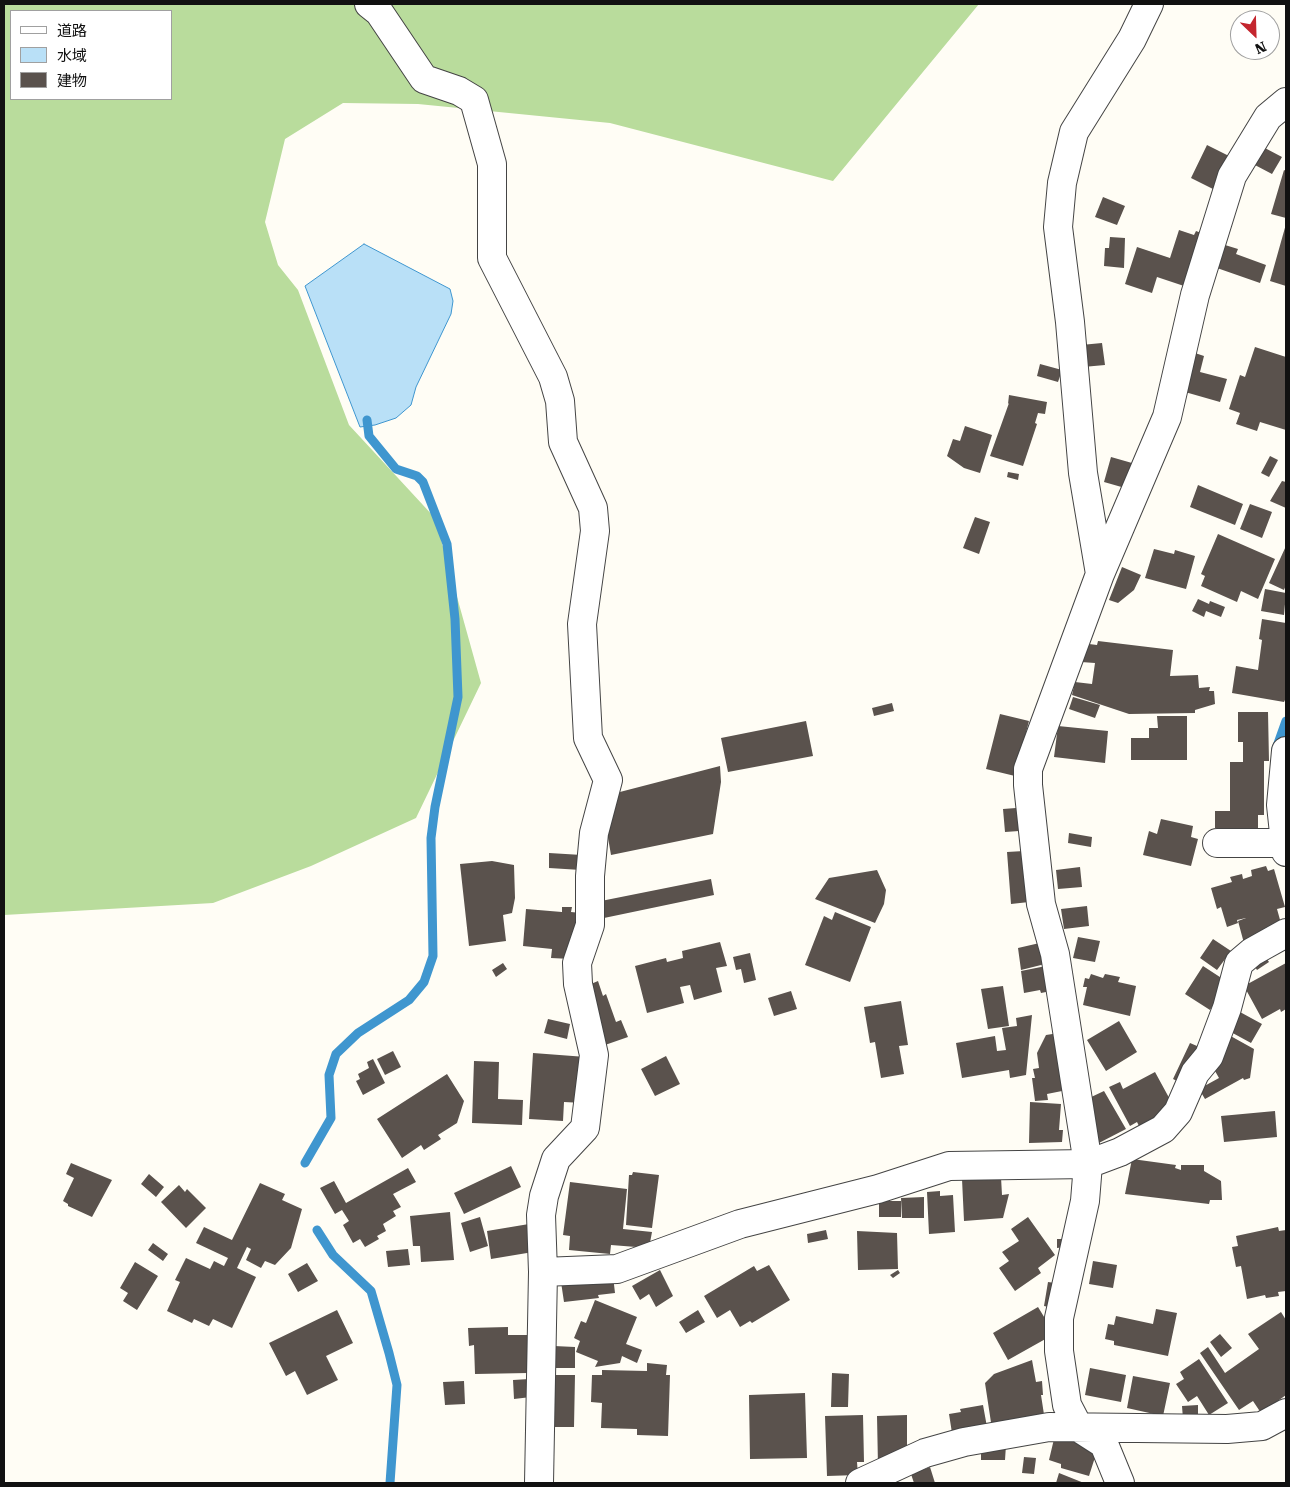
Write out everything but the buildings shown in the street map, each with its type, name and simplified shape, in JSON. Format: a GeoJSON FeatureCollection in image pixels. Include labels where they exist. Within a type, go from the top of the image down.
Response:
{"type":"FeatureCollection","features":[{"type":"Feature","properties":{"kind":"street"},"geometry":{"type":"LineString","coordinates":[[369,4],[379,12],[424,79],[459,91],[474,100],[492,164],[492,258],[553,377],[560,401],[564,442],[593,508],[595,531],[582,624],[588,738],[608,780],[594,833],[590,876],[590,925],[577,963],[578,984],[594,1055],[585,1128],[556,1160],[544,1196],[541,1215],[543,1272],[540,1483]]}},
{"type":"Feature","properties":{"kind":"street"},"geometry":{"type":"LineString","coordinates":[[1100,574],[1083,473],[1070,322],[1058,228],[1062,183],[1074,132],[1132,39],[1149,4]]}},
{"type":"Feature","properties":{"kind":"street"},"geometry":{"type":"LineString","coordinates":[[1120,1483],[1104,1444],[1079,1428],[1067,1405],[1059,1351],[1059,1318],[1085,1201],[1088,1164],[1055,954],[1041,904],[1028,786],[1028,768],[1100,574],[1167,417],[1195,295],[1232,176],[1268,117],[1286,102]]}},
{"type":"Feature","properties":{"kind":"street"},"geometry":{"type":"LineString","coordinates":[[1217,843],[1285,846],[1281,805],[1286,751]]}},
{"type":"Feature","properties":{"kind":"street"},"geometry":{"type":"LineString","coordinates":[[543,1272],[617,1269],[740,1224],[869,1191],[949,1166],[1088,1164],[1142,1141],[1163,1129],[1178,1112],[1195,1074],[1209,1056],[1227,1008],[1240,963],[1252,952],[1286,933]]}},
{"type":"Feature","properties":{"kind":"street"},"geometry":{"type":"LineString","coordinates":[[860,1483],[924,1453],[964,1442],[1049,1427],[1227,1429],[1262,1426],[1286,1413]]}},
{"type":"Feature","properties":{"kind":"green space"},"geometry":{"type":"Polygon","coordinates":[[[4,4],[979,4],[833,181],[610,123],[418,104],[343,103],[285,139],[265,222],[278,265],[298,290],[349,425],[435,518],[481,683],[416,818],[311,866],[213,903],[4,915],[4,4]]]}},
{"type":"Feature","properties":{"kind":"water"},"geometry":{"type":"Polygon","coordinates":[[[364,244],[450,289],[453,301],[451,314],[416,387],[411,405],[396,418],[375,425],[360,427],[305,286],[364,244]]]}},
{"type":"Feature","properties":{"kind":"waterway"},"geometry":{"type":"LineString","coordinates":[[305,1163],[331,1118],[329,1075],[336,1054],[358,1033],[409,1000],[424,982],[433,956],[431,838],[435,807],[458,697],[455,619],[447,544],[423,482],[417,476],[396,469],[369,436],[367,420]]}},
{"type":"Feature","properties":{"kind":"waterway"},"geometry":{"type":"LineString","coordinates":[[1276,749],[1286,721]]}},
{"type":"Feature","properties":{"kind":"waterway"},"geometry":{"type":"LineString","coordinates":[[317,1230],[333,1255],[371,1291],[389,1353],[397,1385],[390,1483]]}}]}
